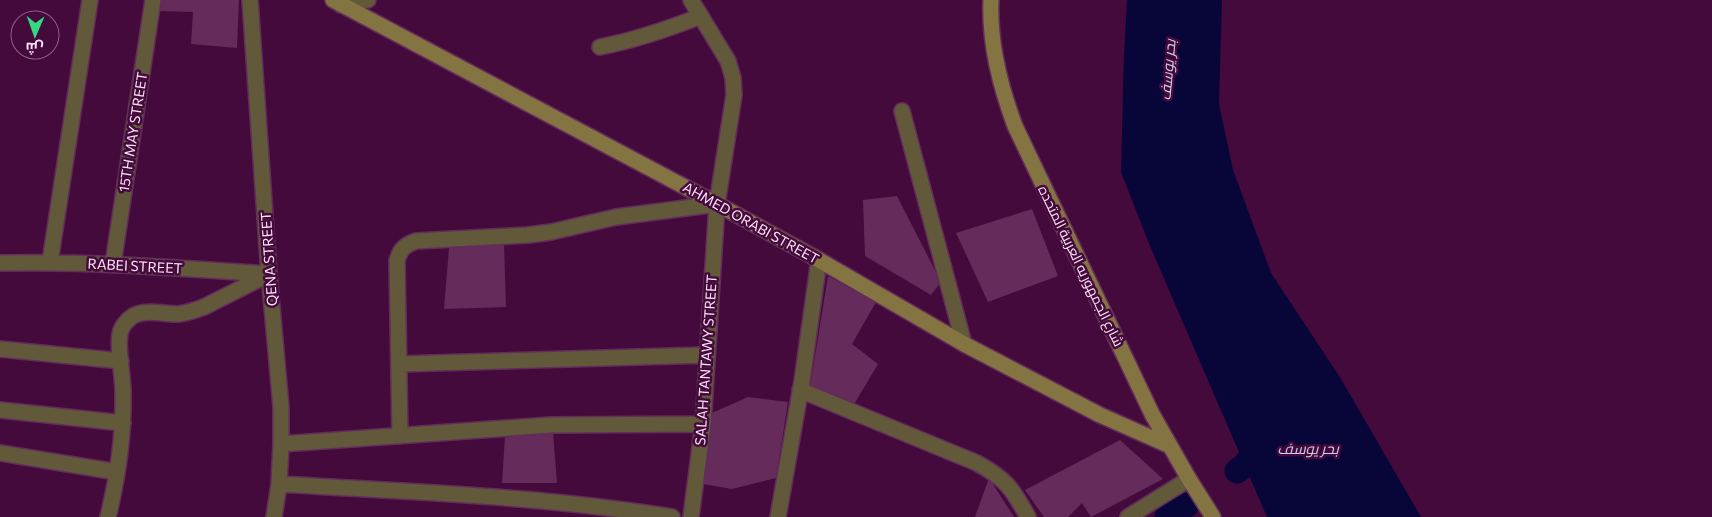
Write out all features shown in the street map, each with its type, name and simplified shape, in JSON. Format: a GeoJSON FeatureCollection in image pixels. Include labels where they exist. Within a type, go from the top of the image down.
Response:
{"type":"FeatureCollection","features":[{"type":"Feature","properties":{"kind":"street"},"geometry":{"type":"LineString","coordinates":[[50,262],[90,0]]}},
{"type":"Feature","properties":{"kind":"street","name":"15TH MAY STREET"},"geometry":{"type":"LineString","coordinates":[[113,264],[153,0]]}},
{"type":"Feature","properties":{"kind":"street","name":"QENA STREET"},"geometry":{"type":"LineString","coordinates":[[250,0],[269,274],[281,407],[279,484],[274,517]]}},
{"type":"Feature","properties":{"kind":"street"},"geometry":{"type":"LineString","coordinates":[[337,2],[368,0]]}},
{"type":"Feature","properties":{"kind":"street","name":"SALAH TANTAWY STREET"},"geometry":{"type":"LineString","coordinates":[[691,0],[728,61],[733,78],[734,95],[718,204],[703,424],[691,517]]}},
{"type":"Feature","properties":{"kind":"street","name":"شارع الجمهوريه العربية المتحده"},"geometry":{"type":"LineString","coordinates":[[991,0],[996,58],[1007,104],[1015,126],[1152,414],[1189,480],[1213,517]]}},
{"type":"Feature","properties":{"kind":"street","name":"AHMED ORABI STREET"},"geometry":{"type":"LineString","coordinates":[[337,2],[718,204],[964,344],[1100,415],[1170,446]]}},
{"type":"Feature","properties":{"kind":"street"},"geometry":{"type":"LineString","coordinates":[[600,47],[657,34],[701,16]]}},
{"type":"Feature","properties":{"kind":"street"},"geometry":{"type":"LineString","coordinates":[[902,111],[964,344]]}},
{"type":"Feature","properties":{"kind":"street"},"geometry":{"type":"LineString","coordinates":[[400,436],[397,261],[400,251],[407,244],[416,241],[528,235],[551,232],[616,217],[718,204]]}},
{"type":"Feature","properties":{"kind":"street"},"geometry":{"type":"LineString","coordinates":[[778,517],[800,390],[819,260]]}},
{"type":"Feature","properties":{"kind":"street","name":"RABEI STREET"},"geometry":{"type":"LineString","coordinates":[[0,263],[113,264],[269,274]]}},
{"type":"Feature","properties":{"kind":"street"},"geometry":{"type":"LineString","coordinates":[[108,517],[117,472],[123,423],[119,344],[120,333],[125,324],[132,316],[143,313],[170,314],[193,311],[269,274]]}},
{"type":"Feature","properties":{"kind":"street"},"geometry":{"type":"LineString","coordinates":[[0,349],[121,361]]}},
{"type":"Feature","properties":{"kind":"street"},"geometry":{"type":"LineString","coordinates":[[398,364],[707,355]]}},
{"type":"Feature","properties":{"kind":"street"},"geometry":{"type":"LineString","coordinates":[[800,390],[977,463],[996,474],[1006,483],[1017,497],[1028,517]]}},
{"type":"Feature","properties":{"kind":"street"},"geometry":{"type":"LineString","coordinates":[[0,410],[123,423]]}},
{"type":"Feature","properties":{"kind":"street"},"geometry":{"type":"LineString","coordinates":[[281,444],[551,425],[703,424]]}},
{"type":"Feature","properties":{"kind":"street"},"geometry":{"type":"LineString","coordinates":[[0,453],[117,472]]}},
{"type":"Feature","properties":{"kind":"street"},"geometry":{"type":"LineString","coordinates":[[1128,517],[1189,480]]}},
{"type":"Feature","properties":{"kind":"street"},"geometry":{"type":"LineString","coordinates":[[279,484],[554,501],[618,508],[672,517]]}},
{"type":"Feature","properties":{"kind":"water","name":"بحر يوسف"},"geometry":{"type":"Polygon","coordinates":[[[1127,0],[1222,0],[1219,104],[1233,170],[1271,273],[1341,379],[1421,517],[1267,517],[1150,246],[1121,172],[1127,0]]]}},
{"type":"Feature","properties":{"kind":"building"},"geometry":{"type":"Polygon","coordinates":[[[160,0],[239,0],[237,48],[191,44],[193,12],[159,11],[160,0]]]}},
{"type":"Feature","properties":{"kind":"building"},"geometry":{"type":"Polygon","coordinates":[[[897,196],[941,282],[931,295],[865,256],[863,200],[897,196]]]}},
{"type":"Feature","properties":{"kind":"building"},"geometry":{"type":"Polygon","coordinates":[[[1032,209],[1058,276],[988,302],[956,233],[1032,209]]]}},
{"type":"Feature","properties":{"kind":"building"},"geometry":{"type":"Polygon","coordinates":[[[504,243],[506,307],[444,309],[449,248],[504,243]]]}},
{"type":"Feature","properties":{"kind":"building"},"geometry":{"type":"Polygon","coordinates":[[[828,276],[876,302],[852,344],[878,364],[853,406],[810,387],[828,276]]]}},
{"type":"Feature","properties":{"kind":"building"},"geometry":{"type":"Polygon","coordinates":[[[748,397],[788,402],[776,478],[732,489],[703,484],[712,413],[748,397]]]}},
{"type":"Feature","properties":{"kind":"building"},"geometry":{"type":"Polygon","coordinates":[[[553,432],[557,483],[502,483],[505,436],[553,432]]]}},
{"type":"Feature","properties":{"kind":"building"},"geometry":{"type":"Polygon","coordinates":[[[1120,440],[1163,479],[1091,517],[1082,503],[1068,517],[1044,517],[1025,490],[1120,440]]]}},
{"type":"Feature","properties":{"kind":"building"},"geometry":{"type":"Polygon","coordinates":[[[989,478],[1014,517],[975,517],[989,478]]]}},
{"type":"Feature","properties":{"kind":"waterway"},"geometry":{"type":"LineString","coordinates":[[1237,471],[1245,465],[1264,439]]}},
{"type":"Feature","properties":{"kind":"waterway"},"geometry":{"type":"LineString","coordinates":[[1167,517],[1187,505]]}}]}
